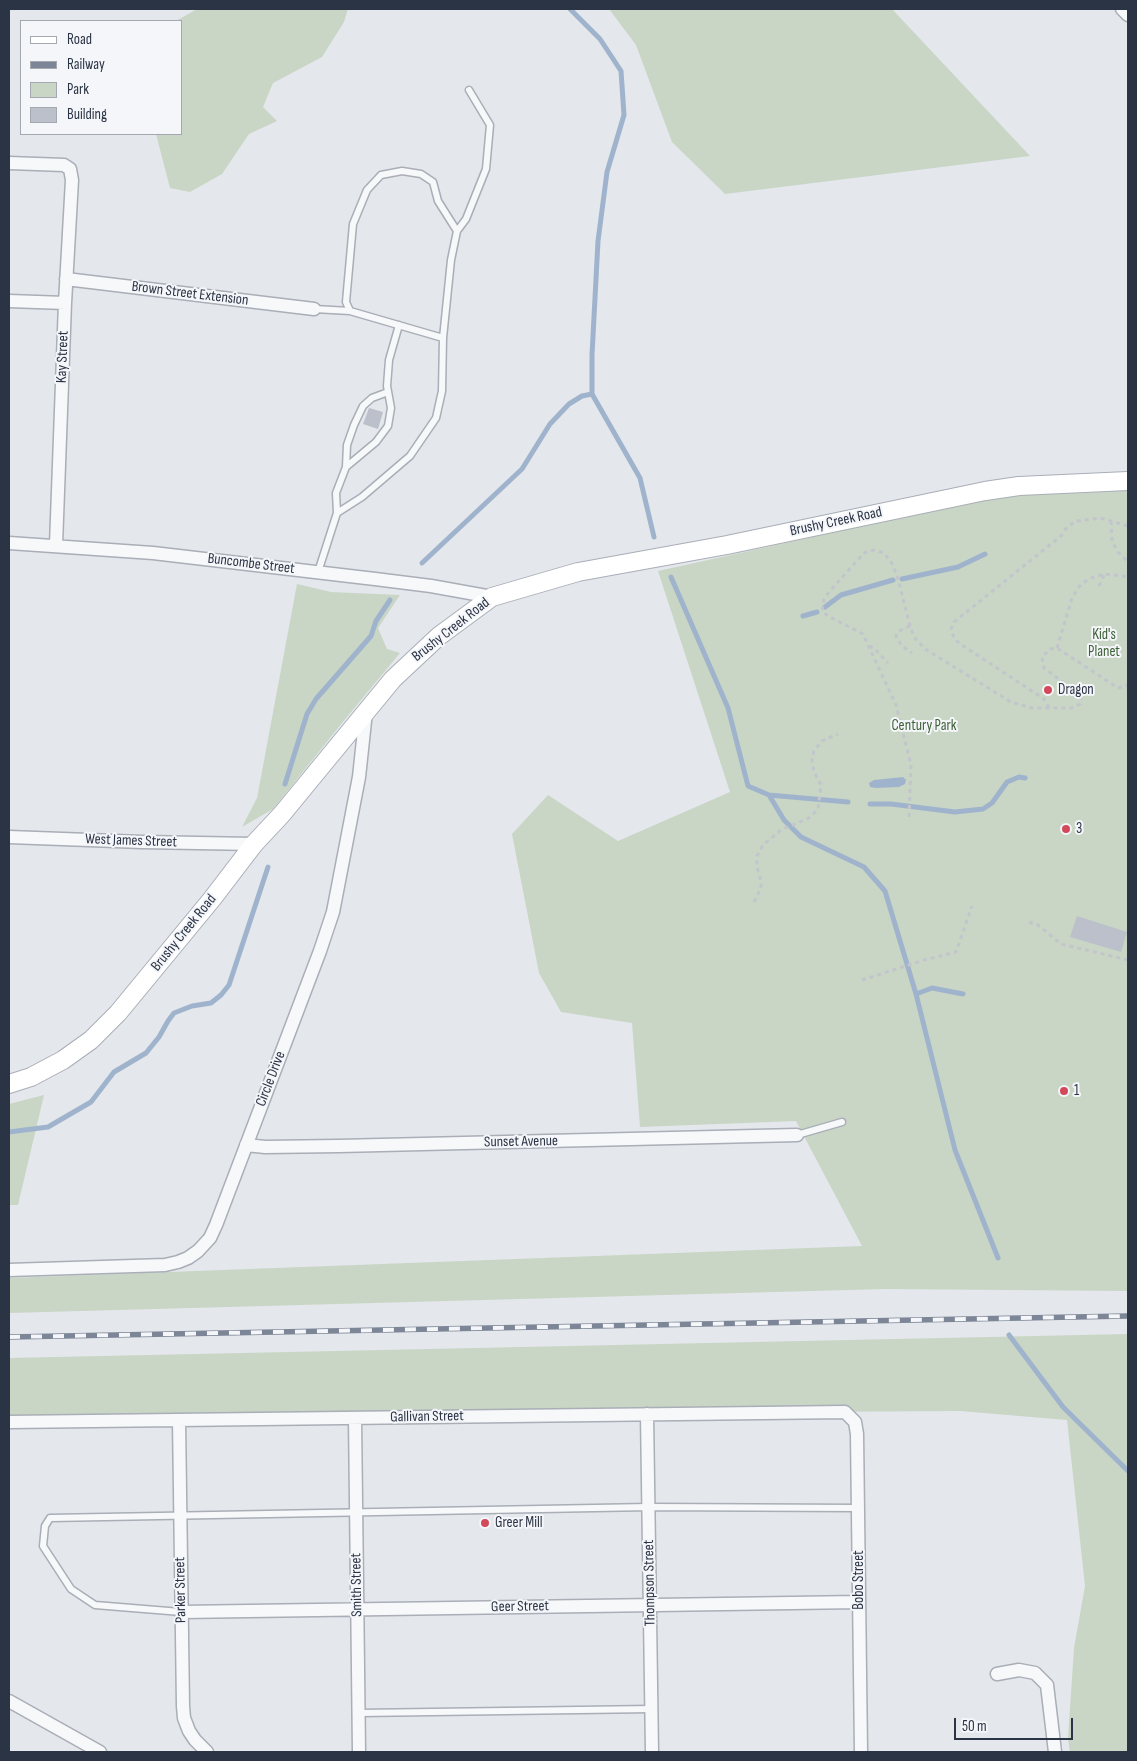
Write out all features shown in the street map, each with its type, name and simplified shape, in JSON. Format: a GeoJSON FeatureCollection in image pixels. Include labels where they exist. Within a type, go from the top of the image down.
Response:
{"type":"FeatureCollection","features":[{"type":"Feature","properties":{"kind":"street"},"geometry":{"type":"LineString","coordinates":[[1122,9],[1128,16]]}},
{"type":"Feature","properties":{"kind":"street","name":"Kay Street"},"geometry":{"type":"LineString","coordinates":[[9,163],[64,165],[70,169],[72,180],[66,278],[56,545]]}},
{"type":"Feature","properties":{"kind":"street","name":"Brown Street Extension"},"geometry":{"type":"LineString","coordinates":[[66,278],[314,309]]}},
{"type":"Feature","properties":{"kind":"street"},"geometry":{"type":"LineString","coordinates":[[9,301],[65,303]]}},
{"type":"Feature","properties":{"kind":"street","name":"Brushy Creek Road"},"geometry":{"type":"LineString","coordinates":[[9,1084],[48,1069],[91,1040],[124,1005],[212,899],[254,844],[282,814],[393,679],[423,649],[492,597],[578,572],[727,545],[984,491],[1019,486],[1128,481]]}},
{"type":"Feature","properties":{"kind":"street","name":"Buncombe Street"},"geometry":{"type":"LineString","coordinates":[[9,542],[153,553],[431,586],[492,597]]}},
{"type":"Feature","properties":{"kind":"street","name":"Circle Drive"},"geometry":{"type":"LineString","coordinates":[[9,1270],[165,1264],[188,1258],[206,1244],[216,1225],[333,912],[359,777],[366,712]]}},
{"type":"Feature","properties":{"kind":"street","name":"West James Street"},"geometry":{"type":"LineString","coordinates":[[9,836],[142,842],[254,844]]}},
{"type":"Feature","properties":{"kind":"street","name":"Sunset Avenue"},"geometry":{"type":"LineString","coordinates":[[246,1145],[266,1147],[339,1146],[797,1135]]}},
{"type":"Feature","properties":{"kind":"street","name":"Gallivan Street"},"geometry":{"type":"LineString","coordinates":[[9,1422],[845,1412]]}},
{"type":"Feature","properties":{"kind":"street","name":"Bobo Street"},"geometry":{"type":"LineString","coordinates":[[845,1412],[855,1422],[857,1434],[861,1752]]}},
{"type":"Feature","properties":{"kind":"street","name":"Thompson Street"},"geometry":{"type":"LineString","coordinates":[[647,1414],[652,1752]]}},
{"type":"Feature","properties":{"kind":"street","name":"Smith Street"},"geometry":{"type":"LineString","coordinates":[[355,1418],[359,1752]]}},
{"type":"Feature","properties":{"kind":"street","name":"Parker Street"},"geometry":{"type":"LineString","coordinates":[[179,1420],[184,1718],[195,1740],[207,1752]]}},
{"type":"Feature","properties":{"kind":"street","name":"Geer Street"},"geometry":{"type":"LineString","coordinates":[[181,1612],[859,1602]]}},
{"type":"Feature","properties":{"kind":"street"},"geometry":{"type":"LineString","coordinates":[[997,1674],[1019,1670],[1035,1673],[1047,1685],[1055,1752]]}},
{"type":"Feature","properties":{"kind":"street"},"geometry":{"type":"LineString","coordinates":[[9,1701],[100,1752]]}},
{"type":"Feature","properties":{"kind":"lane"},"geometry":{"type":"LineString","coordinates":[[337,513],[362,497],[410,456],[436,418],[442,391],[450,260],[457,231],[466,219],[486,169],[490,125],[469,90]]}},
{"type":"Feature","properties":{"kind":"lane"},"geometry":{"type":"LineString","coordinates":[[350,311],[346,302],[353,224],[367,190],[381,175],[402,171],[421,174],[433,182],[438,200],[457,231]]}},
{"type":"Feature","properties":{"kind":"lane"},"geometry":{"type":"LineString","coordinates":[[314,309],[350,311],[444,338]]}},
{"type":"Feature","properties":{"kind":"lane"},"geometry":{"type":"LineString","coordinates":[[346,466],[376,442],[388,426],[391,408],[387,386],[389,360],[399,325]]}},
{"type":"Feature","properties":{"kind":"lane"},"geometry":{"type":"LineString","coordinates":[[318,572],[337,513],[336,493],[346,466],[348,444],[354,425],[363,406],[372,398],[388,392]]}},
{"type":"Feature","properties":{"kind":"lane"},"geometry":{"type":"LineString","coordinates":[[797,1135],[842,1122]]}},
{"type":"Feature","properties":{"kind":"lane"},"geometry":{"type":"LineString","coordinates":[[181,1612],[95,1605],[71,1589],[43,1546],[45,1526],[50,1518],[649,1507],[858,1508]]}},
{"type":"Feature","properties":{"kind":"lane"},"geometry":{"type":"LineString","coordinates":[[358,1713],[652,1710]]}},
{"type":"Feature","properties":{"kind":"path"},"geometry":{"type":"LineString","coordinates":[[1049,708],[1044,700],[959,644],[954,638],[951,629],[954,622],[1061,536],[1067,527],[1076,520],[1100,518],[1128,526]]}},
{"type":"Feature","properties":{"kind":"path"},"geometry":{"type":"LineString","coordinates":[[1110,521],[1112,541],[1118,552],[1128,562]]}},
{"type":"Feature","properties":{"kind":"path"},"geometry":{"type":"LineString","coordinates":[[909,817],[911,765],[896,705],[862,634],[822,611],[822,605],[829,592],[864,553],[874,550],[884,553],[891,562],[897,575],[914,637],[925,648],[1011,702],[1032,708],[1070,708],[1077,706],[1081,699],[1080,695],[1044,668],[1042,657],[1045,652],[1057,648],[1118,688],[1128,686]]}},
{"type":"Feature","properties":{"kind":"path"},"geometry":{"type":"LineString","coordinates":[[1057,648],[1072,598],[1079,587],[1088,579],[1104,574],[1128,578]]}},
{"type":"Feature","properties":{"kind":"path"},"geometry":{"type":"LineString","coordinates":[[1099,586],[1104,574]]}},
{"type":"Feature","properties":{"kind":"path"},"geometry":{"type":"LineString","coordinates":[[910,626],[897,633],[896,637],[902,646],[912,653]]}},
{"type":"Feature","properties":{"kind":"path"},"geometry":{"type":"LineString","coordinates":[[868,646],[874,648],[888,663]]}},
{"type":"Feature","properties":{"kind":"path"},"geometry":{"type":"LineString","coordinates":[[754,902],[761,888],[757,856],[763,845],[781,830],[803,822],[818,810],[821,785],[814,772],[812,760],[814,751],[822,741],[838,734]]}},
{"type":"Feature","properties":{"kind":"path"},"geometry":{"type":"LineString","coordinates":[[862,980],[956,952],[972,906]]}},
{"type":"Feature","properties":{"kind":"path"},"geometry":{"type":"LineString","coordinates":[[1029,922],[1038,924],[1061,944],[1128,960]]}},
{"type":"Feature","properties":{"kind":"green space"},"geometry":{"type":"Polygon","coordinates":[[[197,9],[348,9],[344,22],[322,57],[273,83],[263,107],[277,121],[249,134],[222,174],[190,192],[170,188],[156,135],[182,135],[182,20],[178,20],[197,9]]]}},
{"type":"Feature","properties":{"kind":"green space"},"geometry":{"type":"Polygon","coordinates":[[[609,9],[892,9],[1030,156],[725,194],[672,142],[636,45],[609,9]]]}},
{"type":"Feature","properties":{"kind":"green space","name":"Century Park"},"geometry":{"type":"Polygon","coordinates":[[[1049,485],[1128,488],[1128,1291],[885,1289],[9,1313],[9,1278],[862,1246],[796,1121],[640,1127],[632,1023],[561,1012],[539,973],[512,834],[548,795],[618,841],[730,792],[658,571],[1049,485]]]}},
{"type":"Feature","properties":{"kind":"green space"},"geometry":{"type":"Polygon","coordinates":[[[297,584],[331,592],[400,595],[378,628],[387,649],[400,653],[273,809],[242,827],[257,798],[297,584]]]}},
{"type":"Feature","properties":{"kind":"green space"},"geometry":{"type":"Polygon","coordinates":[[[44,1095],[18,1205],[9,1205],[9,1104],[44,1095]]]}},
{"type":"Feature","properties":{"kind":"green space"},"geometry":{"type":"Polygon","coordinates":[[[1128,1334],[1128,1752],[1070,1752],[1068,1738],[1074,1648],[1085,1586],[1067,1420],[960,1411],[9,1417],[9,1358],[1128,1334]]]}},
{"type":"Feature","properties":{"kind":"water"},"geometry":{"type":"Polygon","coordinates":[[[903,777],[906,780],[905,784],[899,787],[876,788],[870,787],[869,783],[874,780],[903,777]]]}},
{"type":"Feature","properties":{"kind":"building"},"geometry":{"type":"Polygon","coordinates":[[[369,408],[383,412],[378,429],[363,424],[369,408]]]}},
{"type":"Feature","properties":{"kind":"building"},"geometry":{"type":"Polygon","coordinates":[[[1077,916],[1127,932],[1121,952],[1070,937],[1077,916]]]}},
{"type":"Feature","properties":{"kind":"waterway"},"geometry":{"type":"LineString","coordinates":[[570,9],[600,39],[621,71],[624,115],[607,172],[598,241],[592,355],[592,394],[640,478],[654,537]]}},
{"type":"Feature","properties":{"kind":"waterway"},"geometry":{"type":"LineString","coordinates":[[422,563],[522,469],[550,424],[569,404],[582,396],[592,394]]}},
{"type":"Feature","properties":{"kind":"waterway"},"geometry":{"type":"LineString","coordinates":[[902,579],[958,567],[985,554]]}},
{"type":"Feature","properties":{"kind":"waterway"},"geometry":{"type":"LineString","coordinates":[[671,577],[728,708],[748,786],[769,795],[784,820],[801,837],[864,867],[885,891],[916,994],[955,1150],[998,1258]]}},
{"type":"Feature","properties":{"kind":"waterway"},"geometry":{"type":"LineString","coordinates":[[825,607],[841,595],[893,580]]}},
{"type":"Feature","properties":{"kind":"waterway"},"geometry":{"type":"LineString","coordinates":[[285,784],[307,714],[316,699],[371,636],[376,621],[390,600]]}},
{"type":"Feature","properties":{"kind":"waterway"},"geometry":{"type":"LineString","coordinates":[[803,616],[817,612]]}},
{"type":"Feature","properties":{"kind":"waterway"},"geometry":{"type":"LineString","coordinates":[[870,804],[891,804],[955,812],[983,809],[992,803],[1007,782],[1019,777],[1025,778]]}},
{"type":"Feature","properties":{"kind":"waterway"},"geometry":{"type":"LineString","coordinates":[[769,795],[848,802]]}},
{"type":"Feature","properties":{"kind":"waterway"},"geometry":{"type":"LineString","coordinates":[[9,1132],[48,1127],[91,1102],[114,1072],[146,1053],[174,1013],[192,1006],[211,1003],[221,995],[229,985],[268,867]]}},
{"type":"Feature","properties":{"kind":"waterway"},"geometry":{"type":"LineString","coordinates":[[916,994],[932,988],[963,994]]}},
{"type":"Feature","properties":{"kind":"waterway"},"geometry":{"type":"LineString","coordinates":[[1009,1335],[1063,1407],[1128,1471]]}},
{"type":"Feature","properties":{"kind":"railway"},"geometry":{"type":"LineString","coordinates":[[9,1337],[1128,1316]]}},
{"type":"Feature","properties":{"kind":"place","name":"Dragon"},"geometry":{"type":"Point","coordinates":[1048,690]}},
{"type":"Feature","properties":{"kind":"place","name":"3"},"geometry":{"type":"Point","coordinates":[1066,829]}},
{"type":"Feature","properties":{"kind":"place","name":"1"},"geometry":{"type":"Point","coordinates":[1064,1091]}},
{"type":"Feature","properties":{"kind":"place","name":"Greer Mill"},"geometry":{"type":"Point","coordinates":[485,1523]}},
{"type":"Feature","properties":{"kind":"park label","name":"Kid's Planet"},"geometry":{"type":"Point","coordinates":[1104,644]}}]}
